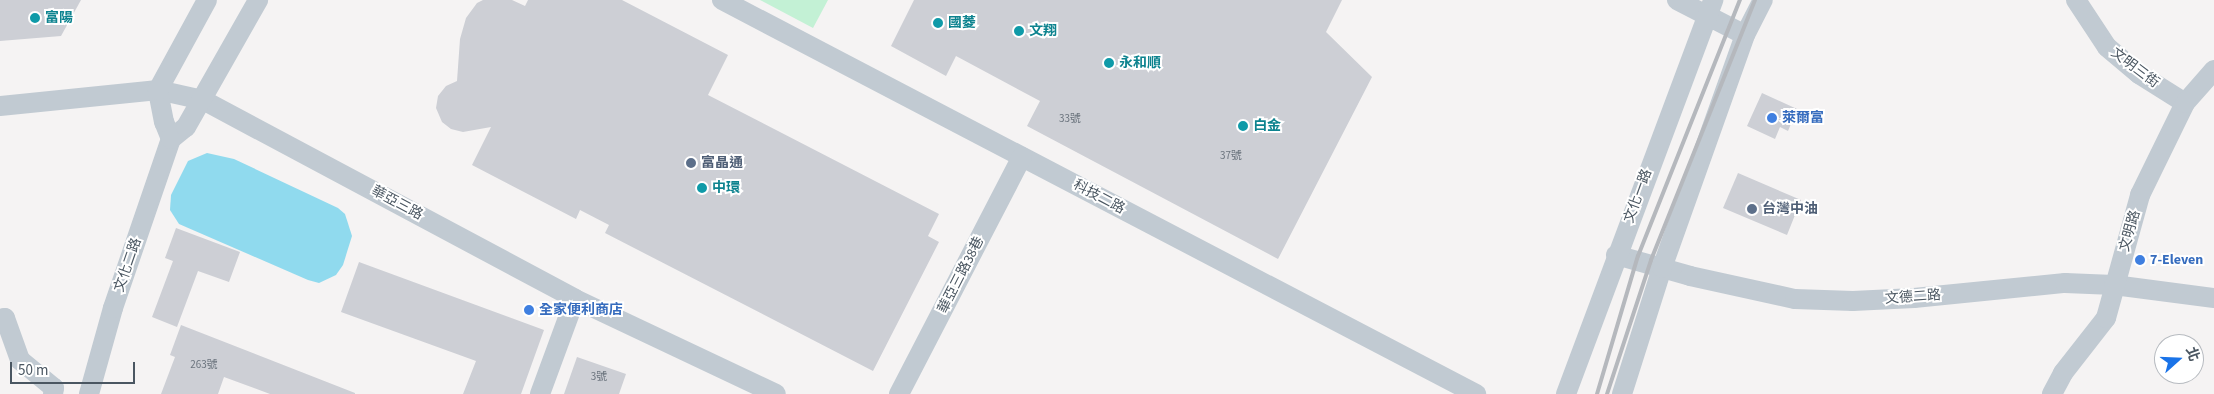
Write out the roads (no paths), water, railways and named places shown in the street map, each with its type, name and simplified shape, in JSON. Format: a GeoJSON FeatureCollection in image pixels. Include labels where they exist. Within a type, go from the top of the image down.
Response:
{"type":"FeatureCollection","features":[{"type":"Feature","properties":{"kind":"street"},"geometry":{"type":"LineString","coordinates":[[171,138],[164,122],[158,90],[207,0]]}},
{"type":"Feature","properties":{"kind":"street","name":"文化二路"},"geometry":{"type":"LineString","coordinates":[[89,394],[113,308],[171,138],[186,127],[204,100],[258,0]]}},
{"type":"Feature","properties":{"kind":"street","name":"科技二路"},"geometry":{"type":"LineString","coordinates":[[722,0],[1476,394]]}},
{"type":"Feature","properties":{"kind":"street"},"geometry":{"type":"LineString","coordinates":[[1677,0],[1709,7],[1745,35]]}},
{"type":"Feature","properties":{"kind":"street"},"geometry":{"type":"LineString","coordinates":[[1622,394],[1662,268],[1745,35],[1763,0]]}},
{"type":"Feature","properties":{"kind":"street","name":"文明三街"},"geometry":{"type":"LineString","coordinates":[[2076,0],[2107,47],[2139,74],[2185,103]]}},
{"type":"Feature","properties":{"kind":"street","name":"文化一路"},"geometry":{"type":"LineString","coordinates":[[1566,394],[1709,7]]}},
{"type":"Feature","properties":{"kind":"street","name":"文明路"},"geometry":{"type":"LineString","coordinates":[[2052,394],[2064,373],[2106,318],[2140,196],[2185,103],[2214,70]]}},
{"type":"Feature","properties":{"kind":"street","name":"華亞三路"},"geometry":{"type":"LineString","coordinates":[[0,106],[158,90],[204,100],[575,299],[776,394]]}},
{"type":"Feature","properties":{"kind":"street","name":"華亞三路38巷"},"geometry":{"type":"LineString","coordinates":[[899,394],[1022,157]]}},
{"type":"Feature","properties":{"kind":"street","name":"文德二路"},"geometry":{"type":"LineString","coordinates":[[1616,255],[1662,268],[1795,299],[1914,298],[2065,283],[2114,285],[2214,298]]}},
{"type":"Feature","properties":{"kind":"street"},"geometry":{"type":"LineString","coordinates":[[540,394],[575,299]]}},
{"type":"Feature","properties":{"kind":"street"},"geometry":{"type":"LineString","coordinates":[[0,319],[5,318],[20,360],[54,388],[53,394]]}},
{"type":"Feature","properties":{"kind":"water"},"geometry":{"type":"Polygon","coordinates":[[[207,153],[234,159],[338,208],[345,214],[352,236],[343,265],[336,275],[319,283],[308,280],[179,224],[170,210],[171,195],[188,161],[207,153]]]}},
{"type":"Feature","properties":{"kind":"railway"},"geometry":{"type":"LineString","coordinates":[[1597,394],[1638,256],[1740,0]]}},
{"type":"Feature","properties":{"kind":"railway"},"geometry":{"type":"LineString","coordinates":[[1607,394],[1651,260],[1755,0]]}},
{"type":"Feature","properties":{"kind":"place","name":"富陽"},"geometry":{"type":"Point","coordinates":[35,18]}},
{"type":"Feature","properties":{"kind":"place","name":"國菱"},"geometry":{"type":"Point","coordinates":[938,23]}},
{"type":"Feature","properties":{"kind":"place","name":"文翔"},"geometry":{"type":"Point","coordinates":[1019,31]}},
{"type":"Feature","properties":{"kind":"place","name":"永和順"},"geometry":{"type":"Point","coordinates":[1109,63]}},
{"type":"Feature","properties":{"kind":"place","name":"萊爾富"},"geometry":{"type":"Point","coordinates":[1772,118]}},
{"type":"Feature","properties":{"kind":"place","name":"白金"},"geometry":{"type":"Point","coordinates":[1243,126]}},
{"type":"Feature","properties":{"kind":"place","name":"富晶通"},"geometry":{"type":"Point","coordinates":[691,163]}},
{"type":"Feature","properties":{"kind":"place","name":"中環"},"geometry":{"type":"Point","coordinates":[702,188]}},
{"type":"Feature","properties":{"kind":"place","name":"台灣中油"},"geometry":{"type":"Point","coordinates":[1752,209]}},
{"type":"Feature","properties":{"kind":"place","name":"7-Eleven"},"geometry":{"type":"Point","coordinates":[2140,260]}},
{"type":"Feature","properties":{"kind":"place","name":"全家便利商店"},"geometry":{"type":"Point","coordinates":[529,310]}}]}
